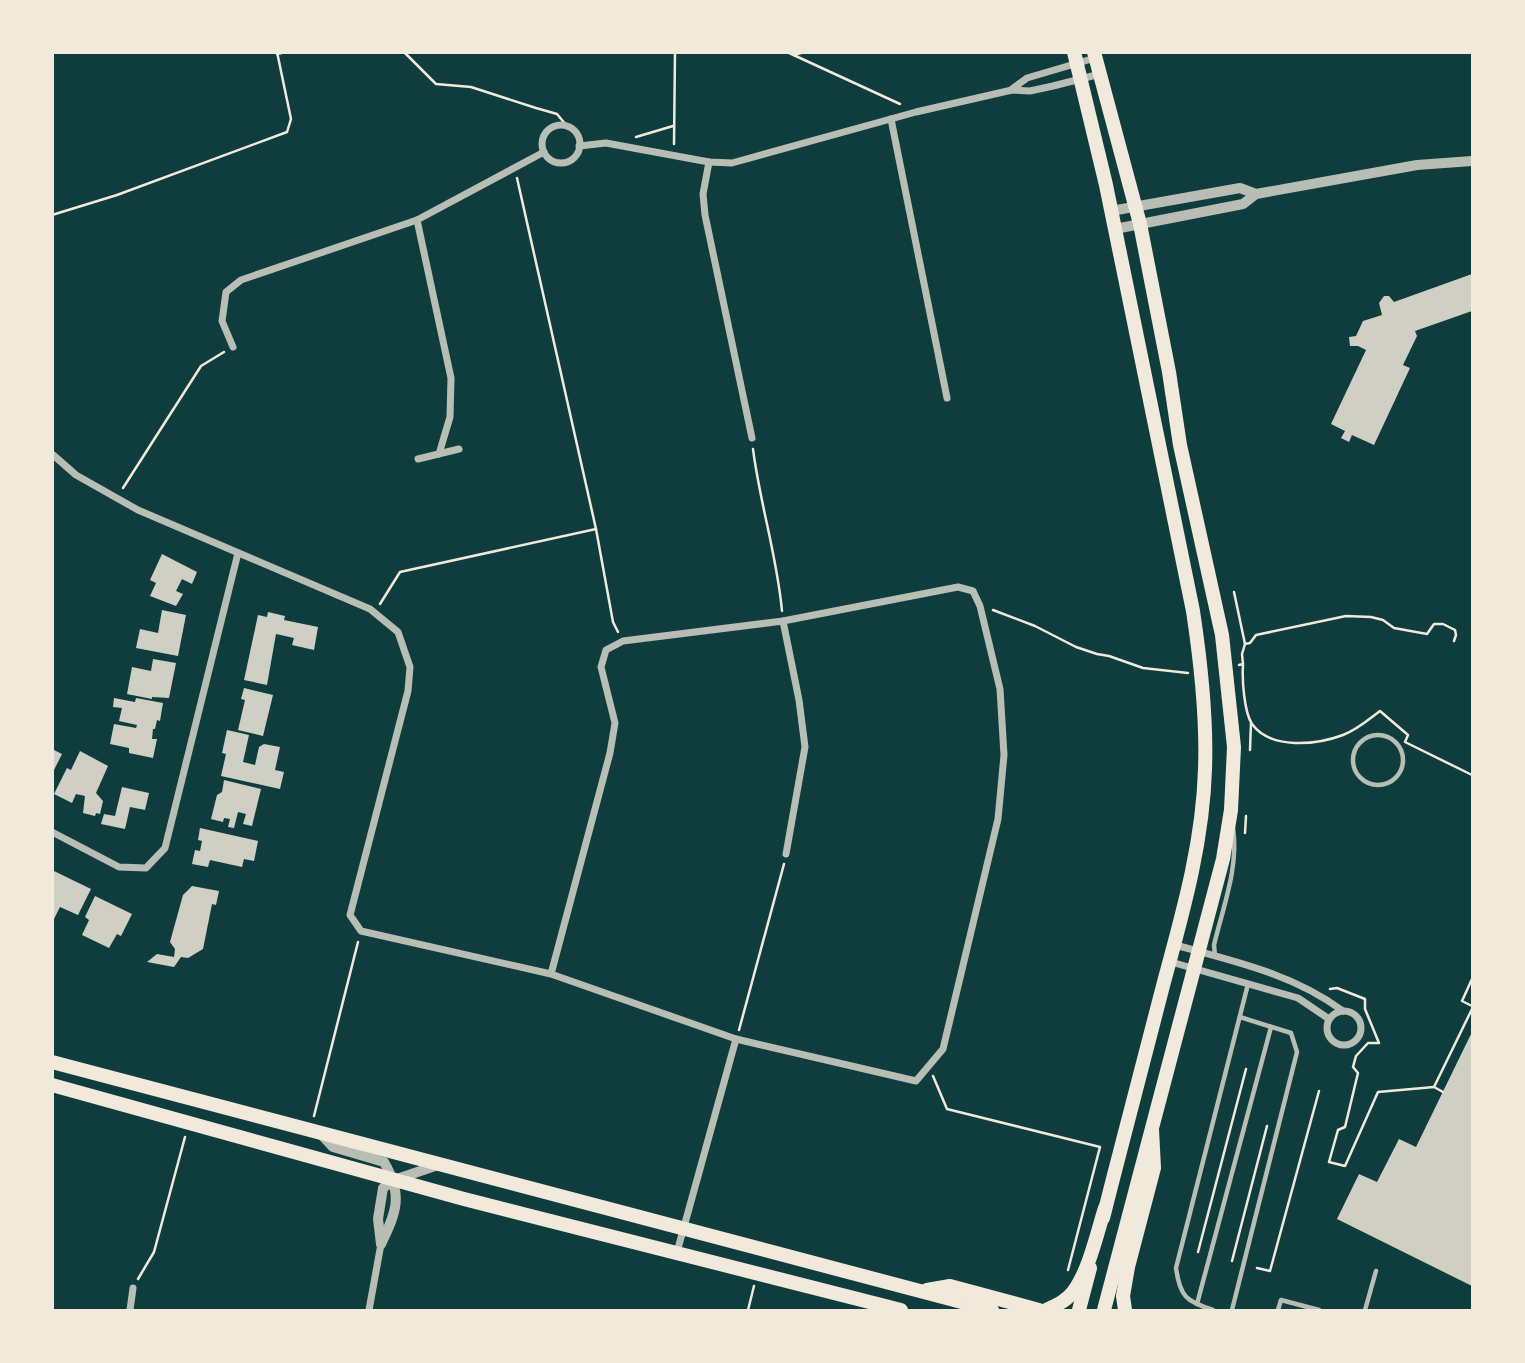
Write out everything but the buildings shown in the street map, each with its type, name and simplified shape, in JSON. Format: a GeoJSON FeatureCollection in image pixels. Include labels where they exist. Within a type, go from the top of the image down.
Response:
{"type":"FeatureCollection","features":[{"type":"Feature","properties":{"kind":"main road"},"geometry":{"type":"LineString","coordinates":[[1095,55],[1140,224],[1169,372],[1180,445],[1222,635],[1234,747],[1231,810],[1223,859],[1104,1311]]}},
{"type":"Feature","properties":{"kind":"main road"},"geometry":{"type":"LineString","coordinates":[[1076,58],[1115,229],[1193,611],[1206,715],[1205,771],[1195,858],[1171,962],[1079,1311]]}},
{"type":"Feature","properties":{"kind":"main road"},"geometry":{"type":"LineString","coordinates":[[52,1062],[992,1311]]}},
{"type":"Feature","properties":{"kind":"main road"},"geometry":{"type":"LineString","coordinates":[[52,1085],[394,1180],[901,1311]]}},
{"type":"Feature","properties":{"kind":"main road"},"geometry":{"type":"LineString","coordinates":[[1125,1311],[1123,1296],[1128,1267],[1154,1168],[1152,1129]]}},
{"type":"Feature","properties":{"kind":"main road"},"geometry":{"type":"LineString","coordinates":[[1046,1311],[1068,1297],[1082,1277],[1105,1208]]}},
{"type":"Feature","properties":{"kind":"main road"},"geometry":{"type":"LineString","coordinates":[[919,1291],[950,1286],[1039,1311]]}},
{"type":"Feature","properties":{"kind":"street"},"geometry":{"type":"LineString","coordinates":[[1012,90],[1027,78],[1076,58],[1095,55]]}},
{"type":"Feature","properties":{"kind":"street"},"geometry":{"type":"LineString","coordinates":[[579,146],[606,143],[673,157],[732,163],[916,111],[1012,90],[1030,91],[1100,74]]}},
{"type":"Feature","properties":{"kind":"street"},"geometry":{"type":"LineString","coordinates":[[891,119],[947,398]]}},
{"type":"Feature","properties":{"kind":"street"},"geometry":{"type":"LineString","coordinates":[[557,125],[567,126],[576,133],[579,146],[577,154],[564,163],[551,160],[544,152],[542,141],[545,134],[557,125]]}},
{"type":"Feature","properties":{"kind":"street"},"geometry":{"type":"LineString","coordinates":[[233,347],[222,321],[226,292],[241,280],[417,220],[544,152]]}},
{"type":"Feature","properties":{"kind":"street"},"geometry":{"type":"LineString","coordinates":[[1115,229],[1243,204],[1256,194],[1417,165],[1472,161]]}},
{"type":"Feature","properties":{"kind":"street"},"geometry":{"type":"LineString","coordinates":[[709,162],[703,194],[705,215],[752,438]]}},
{"type":"Feature","properties":{"kind":"street"},"geometry":{"type":"LineString","coordinates":[[1111,211],[1240,188],[1256,194]]}},
{"type":"Feature","properties":{"kind":"street"},"geometry":{"type":"LineString","coordinates":[[417,220],[451,378],[450,417],[439,454]]}},
{"type":"Feature","properties":{"kind":"street"},"geometry":{"type":"LineString","coordinates":[[418,459],[459,449]]}},
{"type":"Feature","properties":{"kind":"street"},"geometry":{"type":"LineString","coordinates":[[52,454],[76,475],[138,510],[375,613],[398,632],[410,667],[408,691],[351,915],[361,931],[551,974],[736,1039],[916,1081],[943,1049],[998,819],[1004,755],[1000,689],[980,606],[973,591],[958,587],[783,621],[623,641],[606,650],[601,667],[615,723],[610,753],[551,974]]}},
{"type":"Feature","properties":{"kind":"street"},"geometry":{"type":"LineString","coordinates":[[52,832],[119,867],[146,868],[165,848],[238,553]]}},
{"type":"Feature","properties":{"kind":"street"},"geometry":{"type":"LineString","coordinates":[[783,621],[799,700],[805,747],[786,854]]}},
{"type":"Feature","properties":{"kind":"street"},"geometry":{"type":"LineString","coordinates":[[1175,945],[1273,973],[1298,983],[1343,1011],[1354,1014],[1360,1022],[1361,1033],[1354,1042],[1343,1045],[1332,1041],[1327,1030],[1333,1014],[1343,1011]]}},
{"type":"Feature","properties":{"kind":"street"},"geometry":{"type":"LineString","coordinates":[[1171,962],[1298,998],[1329,1019]]}},
{"type":"Feature","properties":{"kind":"street"},"geometry":{"type":"LineString","coordinates":[[677,1252],[736,1039]]}},
{"type":"Feature","properties":{"kind":"street"},"geometry":{"type":"LineString","coordinates":[[319,1132],[332,1147],[384,1162],[394,1180]]}},
{"type":"Feature","properties":{"kind":"street"},"geometry":{"type":"LineString","coordinates":[[369,1311],[381,1244],[377,1219],[383,1188],[394,1180],[438,1165]]}},
{"type":"Feature","properties":{"kind":"street"},"geometry":{"type":"LineString","coordinates":[[130,1311],[133,1288]]}},
{"type":"Feature","properties":{"kind":"lane"},"geometry":{"type":"LineString","coordinates":[[1383,735],[1397,743],[1403,758],[1394,778],[1381,784],[1361,778],[1353,764],[1354,755],[1363,740],[1383,735]]}},
{"type":"Feature","properties":{"kind":"lane"},"geometry":{"type":"LineString","coordinates":[[1214,956],[1214,945],[1236,844],[1231,810]]}},
{"type":"Feature","properties":{"kind":"lane"},"geometry":{"type":"LineString","coordinates":[[1212,1310],[1185,1298],[1178,1284],[1176,1268],[1248,983]]}},
{"type":"Feature","properties":{"kind":"lane"},"geometry":{"type":"LineString","coordinates":[[1232,1311],[1297,1052],[1291,1033],[1240,1017]]}},
{"type":"Feature","properties":{"kind":"lane"},"geometry":{"type":"LineString","coordinates":[[1197,1304],[1271,1027]]}},
{"type":"Feature","properties":{"kind":"lane"},"geometry":{"type":"LineString","coordinates":[[1365,1311],[1377,1271]]}},
{"type":"Feature","properties":{"kind":"lane"},"geometry":{"type":"LineString","coordinates":[[1278,1311],[1281,1300],[1319,1311]]}},
{"type":"Feature","properties":{"kind":"path"},"geometry":{"type":"LineString","coordinates":[[52,215],[117,195],[287,132],[291,119],[277,53],[286,52]]}},
{"type":"Feature","properties":{"kind":"path"},"geometry":{"type":"LineString","coordinates":[[404,52],[436,84],[471,87],[557,114],[567,126]]}},
{"type":"Feature","properties":{"kind":"path"},"geometry":{"type":"LineString","coordinates":[[673,157],[676,52]]}},
{"type":"Feature","properties":{"kind":"path"},"geometry":{"type":"LineString","coordinates":[[787,52],[916,111]]}},
{"type":"Feature","properties":{"kind":"path"},"geometry":{"type":"LineString","coordinates":[[791,56],[804,52]]}},
{"type":"Feature","properties":{"kind":"path"},"geometry":{"type":"LineString","coordinates":[[629,148],[635,137],[674,125]]}},
{"type":"Feature","properties":{"kind":"path"},"geometry":{"type":"LineString","coordinates":[[514,167],[596,529],[613,622],[623,641]]}},
{"type":"Feature","properties":{"kind":"path"},"geometry":{"type":"LineString","coordinates":[[117,497],[201,366],[233,347]]}},
{"type":"Feature","properties":{"kind":"path"},"geometry":{"type":"LineString","coordinates":[[752,438],[783,621]]}},
{"type":"Feature","properties":{"kind":"path"},"geometry":{"type":"LineString","coordinates":[[375,613],[400,572],[596,529]]}},
{"type":"Feature","properties":{"kind":"path"},"geometry":{"type":"LineString","coordinates":[[980,606],[1035,626],[1076,648],[1143,668],[1181,674]]}},
{"type":"Feature","properties":{"kind":"path"},"geometry":{"type":"LineString","coordinates":[[1245,644],[1256,635],[1346,616],[1370,617],[1383,620],[1395,628],[1427,634],[1434,624],[1443,624],[1455,630],[1454,641]]}},
{"type":"Feature","properties":{"kind":"path"},"geometry":{"type":"LineString","coordinates":[[1243,664],[1247,712],[1251,723],[1263,735],[1279,742],[1329,739],[1355,729],[1380,711],[1409,735],[1405,742],[1472,775]]}},
{"type":"Feature","properties":{"kind":"path"},"geometry":{"type":"LineString","coordinates":[[736,1039],[782,878],[786,854]]}},
{"type":"Feature","properties":{"kind":"path"},"geometry":{"type":"LineString","coordinates":[[314,1115],[361,931]]}},
{"type":"Feature","properties":{"kind":"path"},"geometry":{"type":"LineString","coordinates":[[1434,1087],[1472,1007],[1462,1001],[1472,979]]}},
{"type":"Feature","properties":{"kind":"path"},"geometry":{"type":"LineString","coordinates":[[1322,988],[1337,988],[1365,999],[1365,1009],[1379,1043],[1368,1043],[1356,1056],[1353,1067],[1358,1073],[1345,1127],[1338,1130],[1329,1162],[1345,1166],[1378,1092],[1434,1087],[1443,1092]]}},
{"type":"Feature","properties":{"kind":"path"},"geometry":{"type":"LineString","coordinates":[[929,1067],[947,1109],[1100,1147],[1067,1275]]}},
{"type":"Feature","properties":{"kind":"path"},"geometry":{"type":"LineString","coordinates":[[1198,1252],[1246,1069]]}},
{"type":"Feature","properties":{"kind":"path"},"geometry":{"type":"LineString","coordinates":[[1257,1268],[1270,1272],[1319,1091]]}},
{"type":"Feature","properties":{"kind":"path"},"geometry":{"type":"LineString","coordinates":[[1231,1261],[1269,1118]]}},
{"type":"Feature","properties":{"kind":"path"},"geometry":{"type":"LineString","coordinates":[[133,1288],[155,1252],[185,1135]]}},
{"type":"Feature","properties":{"kind":"path"},"geometry":{"type":"LineString","coordinates":[[748,1311],[754,1286]]}}]}
